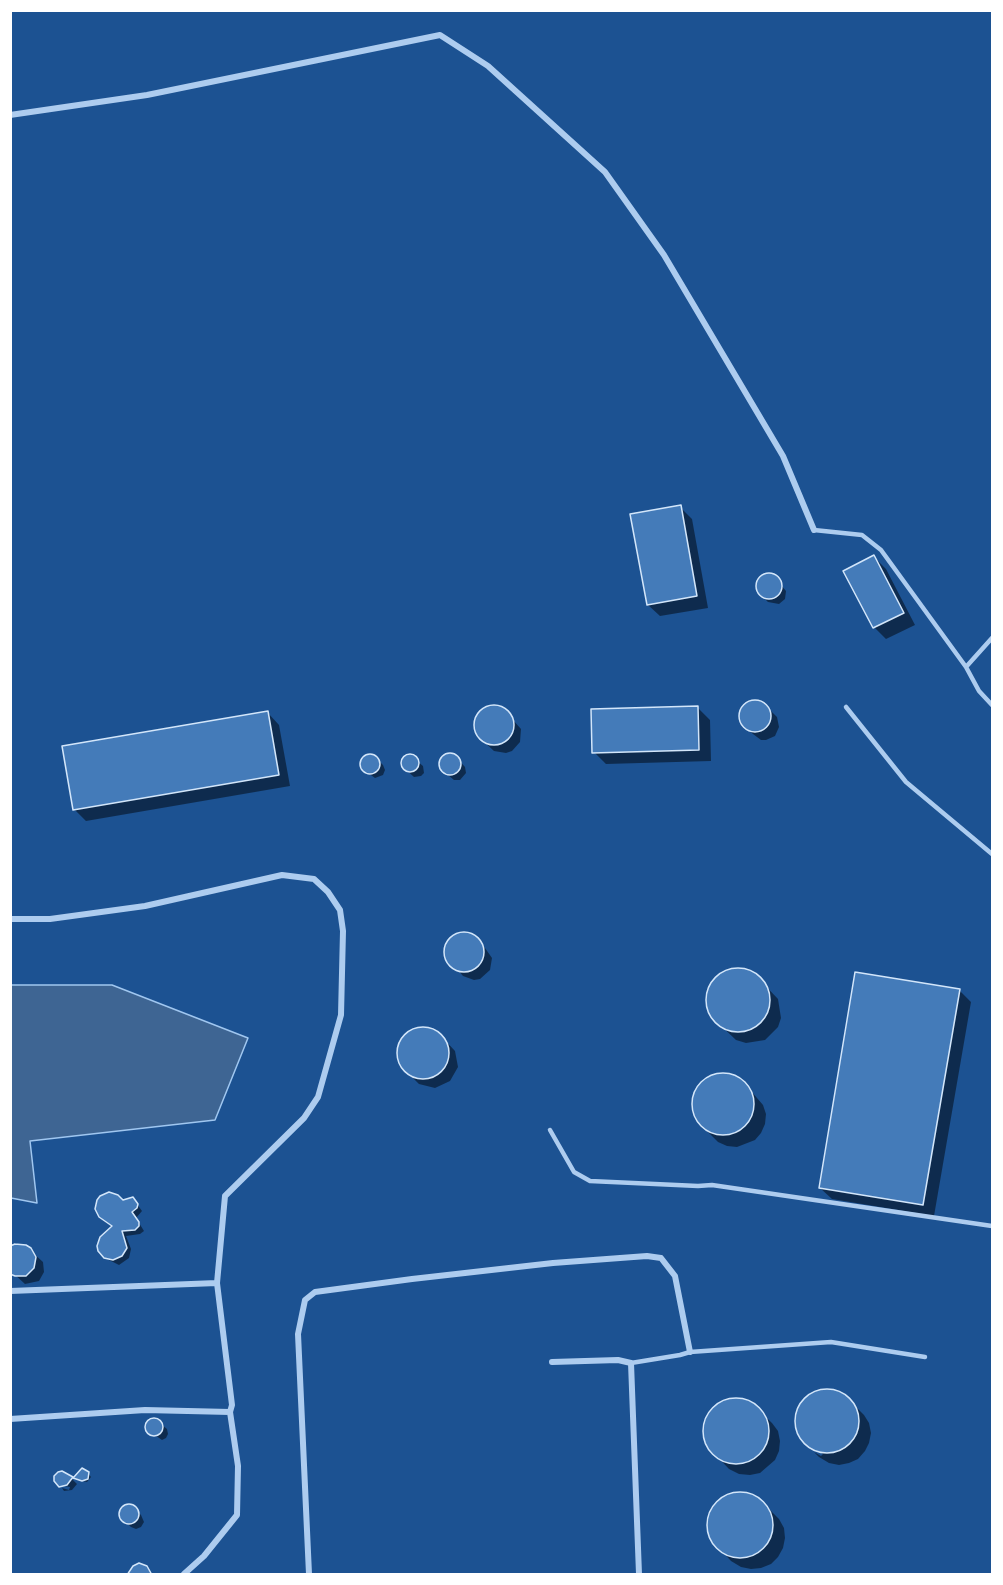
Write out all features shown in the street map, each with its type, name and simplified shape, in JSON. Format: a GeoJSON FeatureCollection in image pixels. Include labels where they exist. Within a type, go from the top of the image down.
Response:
{"type":"FeatureCollection","features":[{"type":"Feature","properties":{"kind":"street"},"geometry":{"type":"LineString","coordinates":[[10,115],[147,95],[440,35],[495,72],[605,172],[664,255],[783,456],[814,530]]}},
{"type":"Feature","properties":{"kind":"street"},"geometry":{"type":"LineString","coordinates":[[10,919],[50,919],[146,906],[282,875],[314,879],[328,892],[340,910],[343,931],[341,1015],[318,1097],[304,1118],[225,1196],[218,1282],[232,1406],[230,1412],[238,1466],[237,1515],[204,1556],[184,1575]]}},
{"type":"Feature","properties":{"kind":"street"},"geometry":{"type":"LineString","coordinates":[[309,1575],[298,1334],[305,1300],[315,1292],[530,1266],[647,1256],[661,1258],[675,1276],[690,1352]]}},
{"type":"Feature","properties":{"kind":"street"},"geometry":{"type":"LineString","coordinates":[[10,1291],[218,1282]]}},
{"type":"Feature","properties":{"kind":"street"},"geometry":{"type":"LineString","coordinates":[[552,1362],[618,1360],[631,1363],[639,1575]]}},
{"type":"Feature","properties":{"kind":"street"},"geometry":{"type":"LineString","coordinates":[[10,1419],[146,1410],[230,1412]]}},
{"type":"Feature","properties":{"kind":"lane"},"geometry":{"type":"LineString","coordinates":[[814,530],[861,535],[881,550],[966,667],[979,691],[993,705]]}},
{"type":"Feature","properties":{"kind":"lane"},"geometry":{"type":"LineString","coordinates":[[966,667],[993,638]]}},
{"type":"Feature","properties":{"kind":"lane"},"geometry":{"type":"LineString","coordinates":[[846,707],[906,782],[993,854]]}},
{"type":"Feature","properties":{"kind":"lane"},"geometry":{"type":"LineString","coordinates":[[550,1130],[574,1172],[590,1181],[712,1185],[993,1226]]}},
{"type":"Feature","properties":{"kind":"lane"},"geometry":{"type":"LineString","coordinates":[[631,1363],[690,1352],[831,1342],[925,1358]]}},
{"type":"Feature","properties":{"kind":"water"},"geometry":{"type":"Polygon","coordinates":[[[11,985],[112,985],[248,1038],[215,1120],[30,1141],[37,1203],[11,1198],[11,985]]]}},
{"type":"Feature","properties":{"kind":"building"},"geometry":{"type":"Polygon","coordinates":[[[681,505],[697,596],[647,605],[630,514],[681,505]]]}},
{"type":"Feature","properties":{"kind":"building"},"geometry":{"type":"Polygon","coordinates":[[[874,555],[904,613],[873,628],[843,571],[874,555]]]}},
{"type":"Feature","properties":{"kind":"building"},"geometry":{"type":"Polygon","coordinates":[[[769,573],[778,577],[782,586],[778,595],[769,599],[760,595],[756,586],[760,577],[769,573]]]}},
{"type":"Feature","properties":{"kind":"building"},"geometry":{"type":"Polygon","coordinates":[[[755,700],[767,704],[771,716],[767,728],[755,732],[743,728],[739,716],[743,704],[755,700]]]}},
{"type":"Feature","properties":{"kind":"building"},"geometry":{"type":"Polygon","coordinates":[[[494,705],[508,711],[514,725],[508,739],[494,745],[480,739],[474,725],[480,711],[494,705]]]}},
{"type":"Feature","properties":{"kind":"building"},"geometry":{"type":"Polygon","coordinates":[[[698,706],[699,750],[592,753],[591,709],[698,706]]]}},
{"type":"Feature","properties":{"kind":"building"},"geometry":{"type":"Polygon","coordinates":[[[268,711],[279,775],[73,810],[62,746],[268,711]]]}},
{"type":"Feature","properties":{"kind":"building"},"geometry":{"type":"Polygon","coordinates":[[[450,753],[458,756],[461,764],[458,772],[450,775],[442,772],[439,764],[442,756],[450,753]]]}},
{"type":"Feature","properties":{"kind":"building"},"geometry":{"type":"Polygon","coordinates":[[[370,754],[377,757],[380,764],[377,771],[370,774],[363,771],[360,764],[363,757],[370,754]]]}},
{"type":"Feature","properties":{"kind":"building"},"geometry":{"type":"Polygon","coordinates":[[[410,754],[416,757],[419,763],[416,769],[410,772],[404,769],[401,763],[404,757],[410,754]]]}},
{"type":"Feature","properties":{"kind":"building"},"geometry":{"type":"Polygon","coordinates":[[[464,932],[478,938],[484,952],[478,966],[464,972],[450,966],[444,952],[450,938],[464,932]]]}},
{"type":"Feature","properties":{"kind":"building"},"geometry":{"type":"Polygon","coordinates":[[[738,968],[756,974],[764,982],[770,1000],[764,1018],[756,1026],[738,1032],[720,1026],[712,1018],[706,1000],[712,982],[720,974],[738,968]]]}},
{"type":"Feature","properties":{"kind":"building"},"geometry":{"type":"Polygon","coordinates":[[[855,972],[960,989],[923,1205],[819,1188],[855,972]]]}},
{"type":"Feature","properties":{"kind":"building"},"geometry":{"type":"Polygon","coordinates":[[[418,1027],[428,1027],[442,1034],[449,1053],[442,1072],[428,1079],[418,1079],[408,1075],[401,1068],[397,1058],[397,1048],[401,1038],[408,1031],[418,1027]]]}},
{"type":"Feature","properties":{"kind":"building"},"geometry":{"type":"Polygon","coordinates":[[[717,1073],[729,1073],[745,1082],[752,1092],[754,1104],[752,1116],[745,1126],[729,1135],[717,1135],[706,1130],[697,1121],[692,1110],[692,1098],[697,1087],[706,1078],[717,1073]]]}},
{"type":"Feature","properties":{"kind":"building"},"geometry":{"type":"Polygon","coordinates":[[[109,1192],[118,1195],[123,1200],[133,1197],[138,1204],[132,1212],[139,1226],[135,1230],[122,1231],[127,1248],[122,1256],[113,1260],[104,1258],[97,1246],[100,1237],[112,1226],[99,1217],[95,1209],[100,1196],[109,1192]]]}},
{"type":"Feature","properties":{"kind":"building"},"geometry":{"type":"Polygon","coordinates":[[[15,1244],[31,1248],[36,1257],[34,1268],[26,1276],[10,1274],[10,1246],[15,1244]]]}},
{"type":"Feature","properties":{"kind":"building"},"geometry":{"type":"Polygon","coordinates":[[[821,1389],[833,1389],[850,1398],[857,1409],[859,1421],[857,1433],[850,1444],[833,1453],[821,1453],[809,1448],[800,1439],[795,1427],[795,1415],[800,1403],[809,1394],[821,1389]]]}},
{"type":"Feature","properties":{"kind":"building"},"geometry":{"type":"Polygon","coordinates":[[[736,1398],[749,1401],[759,1408],[766,1418],[769,1431],[766,1444],[759,1454],[749,1461],[736,1464],[723,1461],[713,1454],[706,1444],[703,1431],[706,1418],[713,1408],[723,1401],[736,1398]]]}},
{"type":"Feature","properties":{"kind":"building"},"geometry":{"type":"Polygon","coordinates":[[[154,1418],[160,1421],[163,1427],[160,1433],[154,1436],[148,1433],[145,1427],[148,1421],[154,1418]]]}},
{"type":"Feature","properties":{"kind":"building"},"geometry":{"type":"Polygon","coordinates":[[[82,1468],[89,1472],[88,1479],[82,1481],[73,1478],[82,1468]]]}},
{"type":"Feature","properties":{"kind":"building"},"geometry":{"type":"Polygon","coordinates":[[[62,1471],[73,1477],[67,1485],[59,1487],[54,1481],[54,1476],[62,1471]]]}},
{"type":"Feature","properties":{"kind":"building"},"geometry":{"type":"Polygon","coordinates":[[[740,1492],[753,1494],[763,1502],[771,1512],[773,1525],[771,1538],[763,1548],[753,1556],[740,1558],[727,1556],[717,1548],[709,1538],[707,1525],[709,1512],[717,1502],[727,1494],[740,1492]]]}},
{"type":"Feature","properties":{"kind":"building"},"geometry":{"type":"Polygon","coordinates":[[[129,1504],[136,1507],[139,1514],[136,1521],[129,1524],[122,1521],[119,1514],[122,1507],[129,1504]]]}},
{"type":"Feature","properties":{"kind":"building"},"geometry":{"type":"Polygon","coordinates":[[[139,1563],[147,1566],[152,1575],[127,1575],[133,1566],[139,1563]]]}}]}
